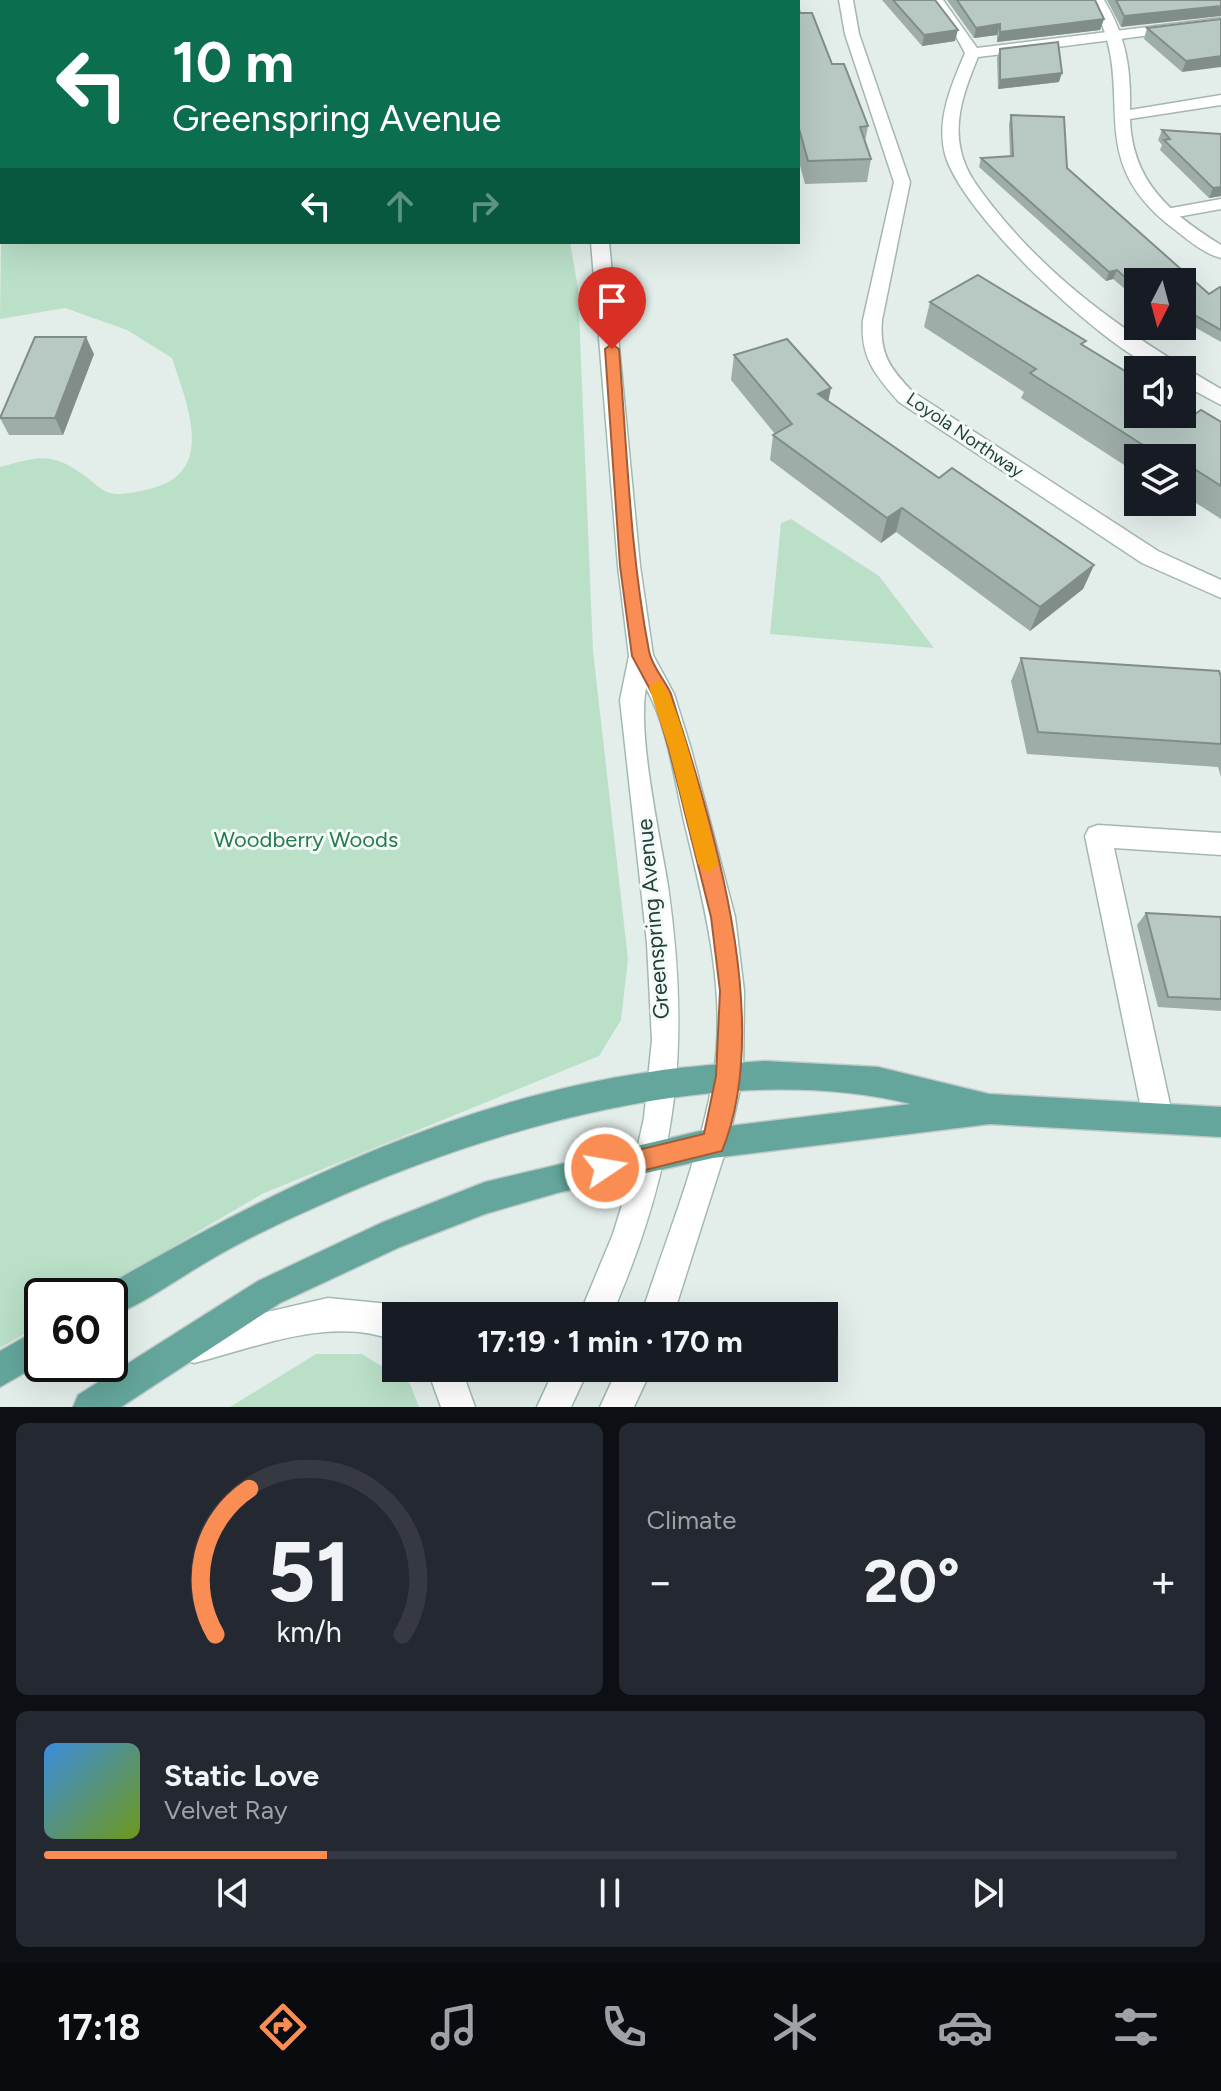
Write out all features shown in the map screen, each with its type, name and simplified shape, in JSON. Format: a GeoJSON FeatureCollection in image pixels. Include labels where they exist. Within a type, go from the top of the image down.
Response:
{"type":"FeatureCollection","features":[{"type":"Feature","properties":{"kind":"main road"},"geometry":{"type":"LineString","coordinates":[[128,1290],[305,1196],[464,1131],[570,1101],[728,1076],[869,1079],[941,1091],[990,1109]]}},
{"type":"Feature","properties":{"kind":"main road"},"geometry":{"type":"LineString","coordinates":[[90,1407],[269,1292],[392,1234],[485,1198],[557,1178],[713,1143],[990,1109],[1221,1122]]}},
{"type":"Feature","properties":{"kind":"main road"},"geometry":{"type":"LineString","coordinates":[[0,1370],[24,1355]]}},
{"type":"Feature","properties":{"kind":"street","name":"Loyola Northway"},"geometry":{"type":"LineString","coordinates":[[846,0],[856,46],[902,182],[901,205],[872,327],[872,350],[883,372],[906,397],[1150,557],[1221,590]]}},
{"type":"Feature","properties":{"kind":"street"},"geometry":{"type":"LineString","coordinates":[[936,0],[959,28],[972,53]]}},
{"type":"Feature","properties":{"kind":"street"},"geometry":{"type":"LineString","coordinates":[[1097,0],[1118,37],[1123,60],[1123,139],[1126,158],[1134,177],[1166,214],[1221,253]]}},
{"type":"Feature","properties":{"kind":"street"},"geometry":{"type":"LineString","coordinates":[[972,53],[1221,22]]}},
{"type":"Feature","properties":{"kind":"street"},"geometry":{"type":"LineString","coordinates":[[972,53],[958,83],[950,129],[953,154],[964,178],[1028,259],[1070,301],[1152,356]]}},
{"type":"Feature","properties":{"kind":"street"},"geometry":{"type":"LineString","coordinates":[[1125,115],[1221,100]]}},
{"type":"Feature","properties":{"kind":"street"},"geometry":{"type":"LineString","coordinates":[[1166,214],[1221,204]]}},
{"type":"Feature","properties":{"kind":"street","name":"Greenspring Avenue"},"geometry":{"type":"LineString","coordinates":[[600,244],[629,566],[641,656],[632,700],[663,992],[663,1086],[653,1158],[600,1302]]}},
{"type":"Feature","properties":{"kind":"street"},"geometry":{"type":"LineString","coordinates":[[1196,383],[1221,398]]}},
{"type":"Feature","properties":{"kind":"street","name":"Greenspring Avenue"},"geometry":{"type":"LineString","coordinates":[[641,656],[662,694],[679,749],[721,917],[730,991],[728,1076],[713,1143],[662,1302]]}},
{"type":"Feature","properties":{"kind":"street"},"geometry":{"type":"LineString","coordinates":[[1158,1118],[1098,836],[1221,844]]}},
{"type":"Feature","properties":{"kind":"street"},"geometry":{"type":"LineString","coordinates":[[173,1352],[328,1314],[382,1319]]}},
{"type":"Feature","properties":{"kind":"street"},"geometry":{"type":"LineString","coordinates":[[449,1382],[458,1407]]}},
{"type":"Feature","properties":{"kind":"street"},"geometry":{"type":"LineString","coordinates":[[554,1407],[566,1382]]}},
{"type":"Feature","properties":{"kind":"street"},"geometry":{"type":"LineString","coordinates":[[617,1407],[629,1382]]}},
{"type":"Feature","properties":{"kind":"green space","name":"Woodberry Woods"},"geometry":{"type":"Polygon","coordinates":[[[1,244],[570,244],[578,288],[593,651],[628,959],[621,1020],[599,1056],[262,1194],[120,1278],[24,1278],[24,1334],[0,1348],[0,467],[44,458],[73,468],[107,492],[132,493],[173,479],[185,467],[191,451],[189,414],[172,358],[127,330],[65,308],[0,319],[1,244]]]}},
{"type":"Feature","properties":{"kind":"green space"},"geometry":{"type":"Polygon","coordinates":[[[791,519],[879,576],[934,648],[770,634],[781,523],[791,519]]]}},
{"type":"Feature","properties":{"kind":"green space"},"geometry":{"type":"Polygon","coordinates":[[[316,1354],[362,1354],[382,1366],[382,1382],[410,1384],[419,1407],[230,1407],[316,1354]]]}},
{"type":"Feature","properties":{"kind":"building"},"geometry":{"type":"Polygon","coordinates":[[[893,0],[935,0],[958,30],[924,35],[893,0]]]}},
{"type":"Feature","properties":{"kind":"building"},"geometry":{"type":"Polygon","coordinates":[[[957,0],[1095,0],[1104,19],[1000,32],[1000,24],[976,28],[957,0]]]}},
{"type":"Feature","properties":{"kind":"building"},"geometry":{"type":"Polygon","coordinates":[[[1116,0],[1221,0],[1221,6],[1124,16],[1116,0]]]}},
{"type":"Feature","properties":{"kind":"building"},"geometry":{"type":"Polygon","coordinates":[[[800,13],[812,13],[832,64],[844,64],[868,126],[860,127],[871,159],[808,161],[800,132],[800,13]]]}},
{"type":"Feature","properties":{"kind":"building"},"geometry":{"type":"Polygon","coordinates":[[[1221,19],[1221,56],[1186,61],[1147,28],[1221,19]]]}},
{"type":"Feature","properties":{"kind":"building"},"geometry":{"type":"Polygon","coordinates":[[[1058,42],[1062,73],[1000,80],[1000,49],[1058,42]]]}},
{"type":"Feature","properties":{"kind":"building"},"geometry":{"type":"Polygon","coordinates":[[[1011,115],[1064,117],[1067,168],[1180,268],[1124,268],[1124,276],[1117,270],[1109,272],[981,158],[1013,156],[1011,115]]]}},
{"type":"Feature","properties":{"kind":"building"},"geometry":{"type":"Polygon","coordinates":[[[1162,130],[1221,134],[1221,187],[1213,188],[1164,140],[1170,139],[1162,130]]]}},
{"type":"Feature","properties":{"kind":"building"},"geometry":{"type":"Polygon","coordinates":[[[978,275],[1086,341],[1081,344],[1124,370],[1124,428],[1196,428],[1196,413],[1201,410],[1221,422],[1221,486],[1196,470],[1196,444],[1142,444],[1030,373],[1036,369],[930,302],[978,275]]]}},
{"type":"Feature","properties":{"kind":"building"},"geometry":{"type":"Polygon","coordinates":[[[1196,282],[1209,294],[1221,287],[1221,330],[1196,316],[1196,282]]]}},
{"type":"Feature","properties":{"kind":"building"},"geometry":{"type":"Polygon","coordinates":[[[35,337],[86,337],[55,418],[0,418],[35,337]]]}},
{"type":"Feature","properties":{"kind":"building"},"geometry":{"type":"Polygon","coordinates":[[[787,339],[831,388],[818,394],[939,478],[952,468],[1094,565],[1040,607],[902,508],[887,518],[773,435],[792,424],[734,355],[787,339]]]}},
{"type":"Feature","properties":{"kind":"building"},"geometry":{"type":"Polygon","coordinates":[[[1021,658],[1219,671],[1221,744],[1038,732],[1021,658]]]}},
{"type":"Feature","properties":{"kind":"building"},"geometry":{"type":"Polygon","coordinates":[[[1146,913],[1221,917],[1221,999],[1168,997],[1146,913]]]}},
{"type":"Feature","properties":{"kind":"slow traffic"},"geometry":{"type":"LineString","coordinates":[[658,687],[679,749],[708,864]]}},
{"type":"Feature","properties":{"kind":"route"},"geometry":{"type":"LineString","coordinates":[[605,1168],[713,1143],[728,1076],[730,991],[721,917],[679,749],[662,694],[641,656],[629,566],[612,349]]}}]}
